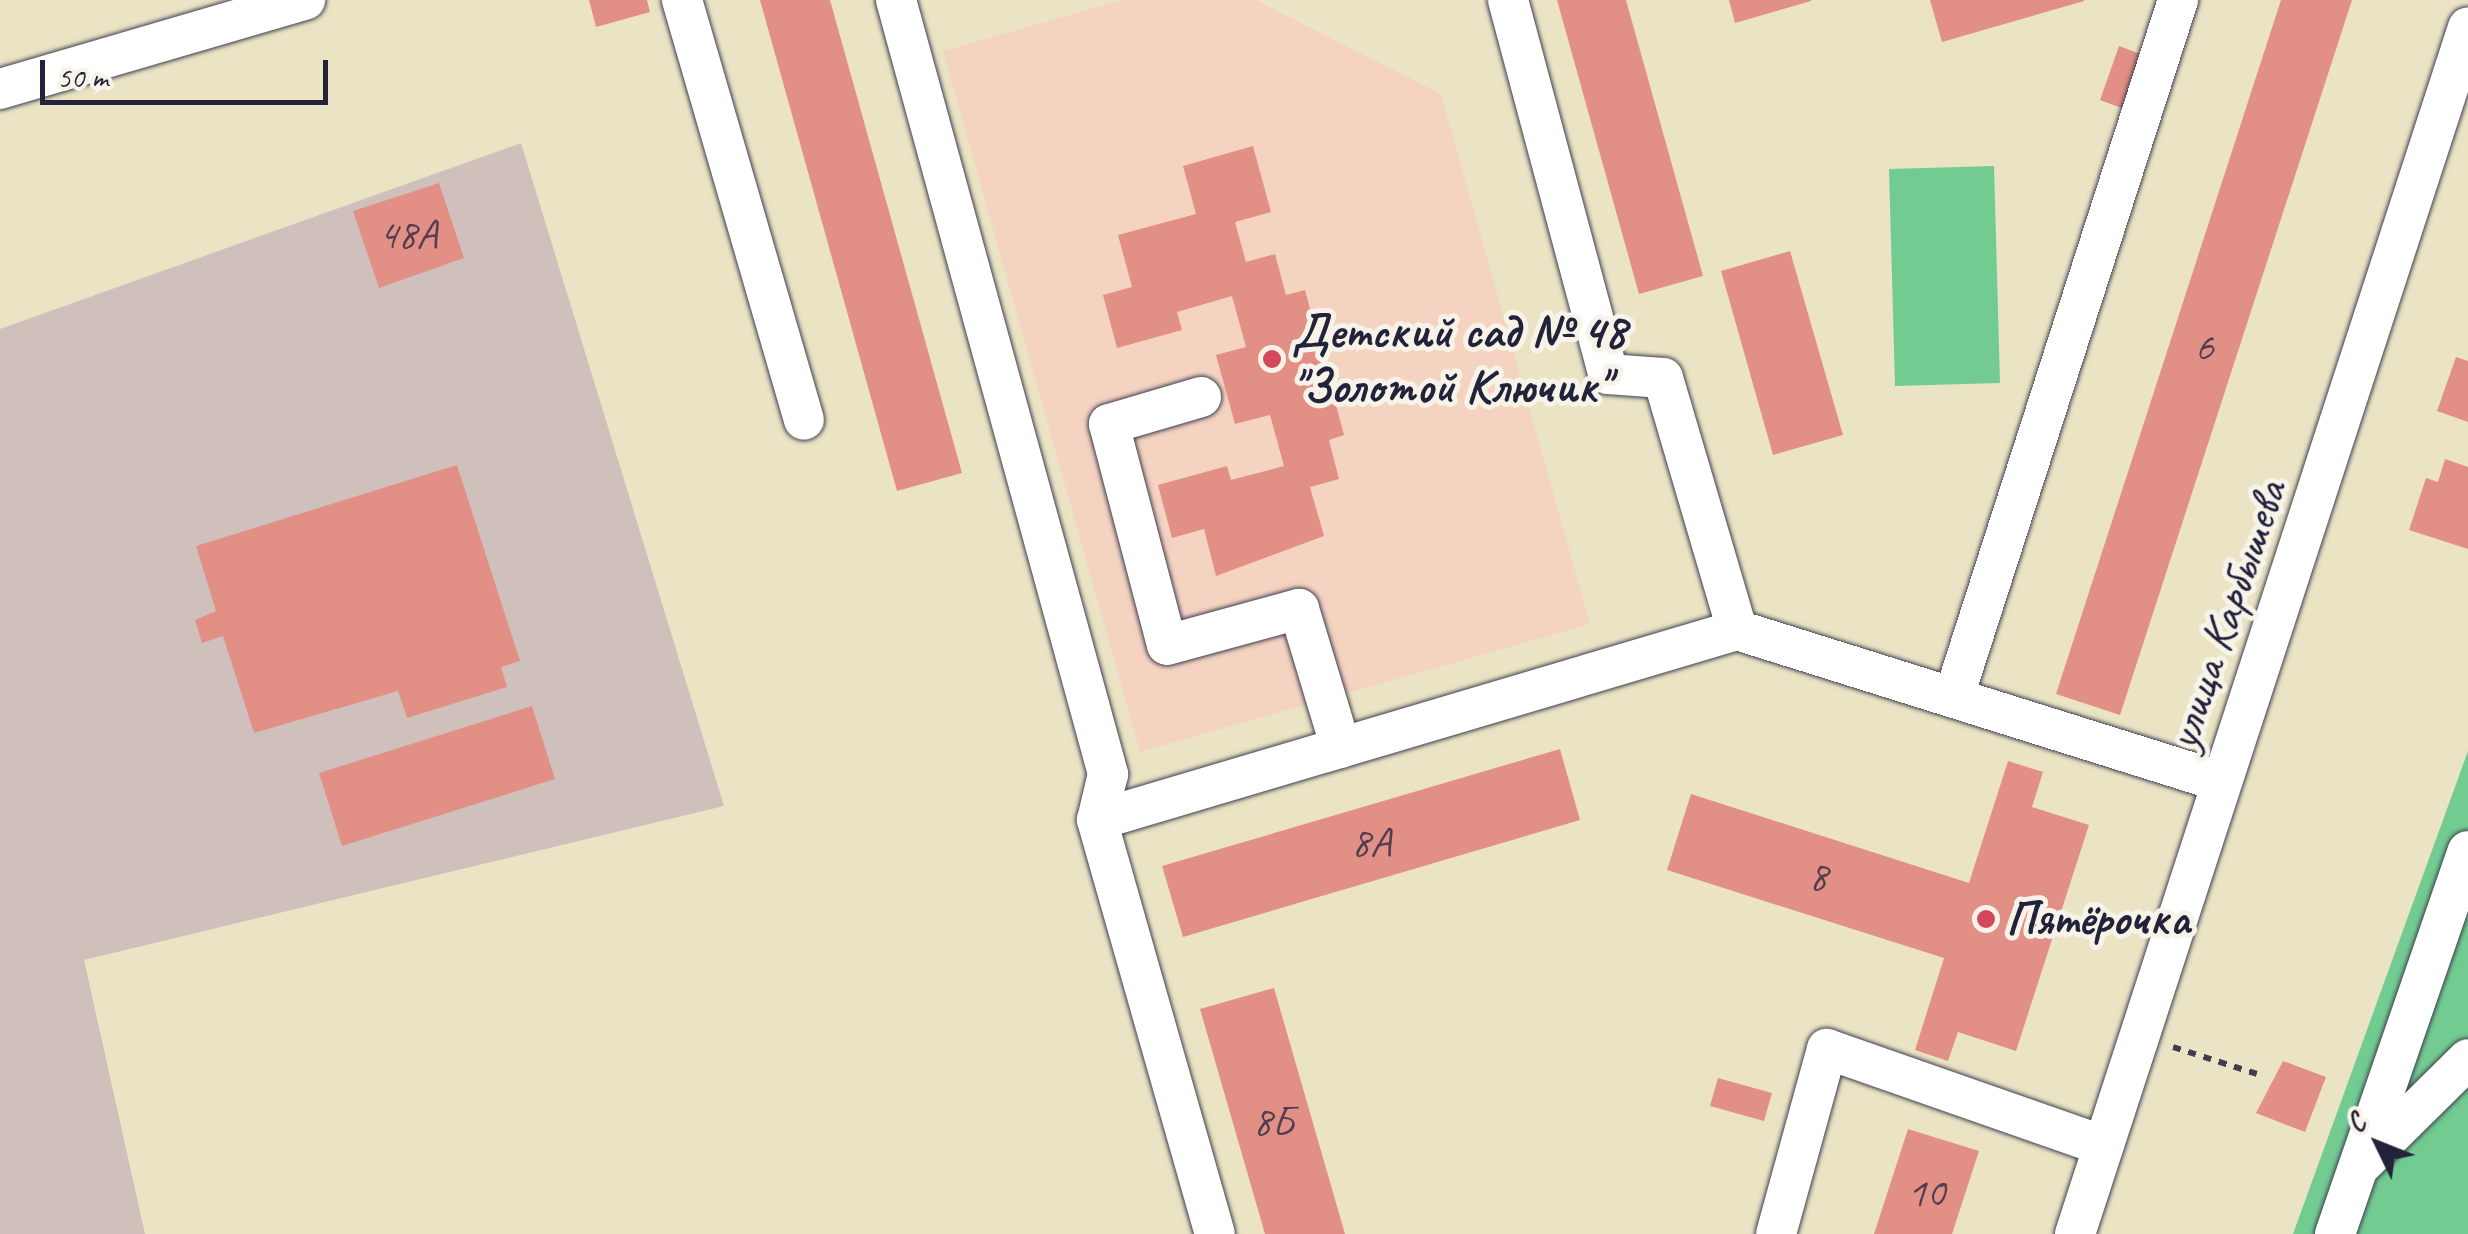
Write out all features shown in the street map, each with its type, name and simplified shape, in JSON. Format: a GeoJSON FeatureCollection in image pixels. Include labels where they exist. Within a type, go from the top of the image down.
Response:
{"type":"FeatureCollection","features":[{"type":"Feature","properties":{"kind":"street"},"geometry":{"type":"LineString","coordinates":[[0,89],[304,0]]}},
{"type":"Feature","properties":{"kind":"street"},"geometry":{"type":"LineString","coordinates":[[682,0],[804,420]]}},
{"type":"Feature","properties":{"kind":"street"},"geometry":{"type":"LineString","coordinates":[[896,0],[1108,774],[1097,820],[1215,1234]]}},
{"type":"Feature","properties":{"kind":"street"},"geometry":{"type":"LineString","coordinates":[[1508,0],[1608,374],[1663,378],[1737,630]]}},
{"type":"Feature","properties":{"kind":"street"},"geometry":{"type":"LineString","coordinates":[[1954,696],[2178,0]]}},
{"type":"Feature","properties":{"kind":"street","name":"улица Карбышева"},"geometry":{"type":"LineString","coordinates":[[2075,1234],[2468,26]]}},
{"type":"Feature","properties":{"kind":"street"},"geometry":{"type":"LineString","coordinates":[[1201,397],[1108,424],[1167,645],[1299,609],[1341,748]]}},
{"type":"Feature","properties":{"kind":"street"},"geometry":{"type":"LineString","coordinates":[[1097,820],[1737,630],[2222,782]]}},
{"type":"Feature","properties":{"kind":"street"},"geometry":{"type":"LineString","coordinates":[[2335,1234],[2468,852]]}},
{"type":"Feature","properties":{"kind":"street"},"geometry":{"type":"LineString","coordinates":[[1776,1234],[1828,1048],[2104,1146]]}},
{"type":"Feature","properties":{"kind":"street"},"geometry":{"type":"LineString","coordinates":[[2358,1168],[2468,1059]]}},
{"type":"Feature","properties":{"kind":"path"},"geometry":{"type":"LineString","coordinates":[[2139,1036],[2257,1074]]}},
{"type":"Feature","properties":{"kind":"shaded area","name":"Детский сад № 48 \"Золотой Ключик\""},"geometry":{"type":"Polygon","coordinates":[[[1123,0],[1256,0],[1441,94],[1590,624],[1140,752],[943,51],[1123,0]]]}},
{"type":"Feature","properties":{"kind":"shaded area"},"geometry":{"type":"Polygon","coordinates":[[[521,143],[724,806],[84,960],[145,1234],[0,1234],[0,329],[521,143]]]}},
{"type":"Feature","properties":{"kind":"green space"},"geometry":{"type":"Polygon","coordinates":[[[1994,166],[2000,383],[1895,386],[1889,169],[1994,166]]]}},
{"type":"Feature","properties":{"kind":"green space"},"geometry":{"type":"Polygon","coordinates":[[[2468,751],[2468,1234],[2293,1234],[2468,751]]]}},
{"type":"Feature","properties":{"kind":"building"},"geometry":{"type":"Polygon","coordinates":[[[589,0],[647,0],[650,12],[596,27],[589,0]]]}},
{"type":"Feature","properties":{"kind":"building"},"geometry":{"type":"Polygon","coordinates":[[[760,0],[830,0],[962,473],[897,491],[760,0]]]}},
{"type":"Feature","properties":{"kind":"building"},"geometry":{"type":"Polygon","coordinates":[[[1557,0],[1626,0],[1703,276],[1639,294],[1557,0]]]}},
{"type":"Feature","properties":{"kind":"building"},"geometry":{"type":"Polygon","coordinates":[[[1729,0],[1811,0],[1811,1],[1735,23],[1729,0]]]}},
{"type":"Feature","properties":{"kind":"building"},"geometry":{"type":"Polygon","coordinates":[[[1930,0],[2084,0],[2084,1],[1942,42],[1930,0]]]}},
{"type":"Feature","properties":{"kind":"building"},"geometry":{"type":"Polygon","coordinates":[[[2281,0],[2352,0],[2120,715],[2056,694],[2281,0]]]}},
{"type":"Feature","properties":{"kind":"building"},"geometry":{"type":"Polygon","coordinates":[[[2119,46],[2146,56],[2127,110],[2100,100],[2119,46]]]}},
{"type":"Feature","properties":{"kind":"building"},"geometry":{"type":"Polygon","coordinates":[[[1253,146],[1271,212],[1235,222],[1246,262],[1275,254],[1286,295],[1305,290],[1344,435],[1329,440],[1339,479],[1310,487],[1324,536],[1216,576],[1204,529],[1172,538],[1158,485],[1227,466],[1231,480],[1284,466],[1270,415],[1235,424],[1216,355],[1246,347],[1232,296],[1177,312],[1182,330],[1117,348],[1103,295],[1132,287],[1118,235],[1196,214],[1183,166],[1253,146]]]}},
{"type":"Feature","properties":{"kind":"building"},"geometry":{"type":"Polygon","coordinates":[[[439,183],[464,258],[379,288],[353,211],[439,183]]]}},
{"type":"Feature","properties":{"kind":"building"},"geometry":{"type":"Polygon","coordinates":[[[1790,251],[1843,435],[1773,455],[1721,271],[1790,251]]]}},
{"type":"Feature","properties":{"kind":"building"},"geometry":{"type":"Polygon","coordinates":[[[2456,357],[2468,361],[2468,422],[2437,411],[2456,357]]]}},
{"type":"Feature","properties":{"kind":"building"},"geometry":{"type":"Polygon","coordinates":[[[2445,459],[2468,467],[2468,549],[2409,530],[2426,478],[2438,482],[2445,459]]]}},
{"type":"Feature","properties":{"kind":"building"},"geometry":{"type":"Polygon","coordinates":[[[457,465],[520,661],[501,667],[507,687],[407,718],[398,691],[254,733],[223,636],[202,643],[195,620],[216,611],[196,546],[457,465]]]}},
{"type":"Feature","properties":{"kind":"building"},"geometry":{"type":"Polygon","coordinates":[[[532,706],[555,779],[342,846],[319,773],[532,706]]]}},
{"type":"Feature","properties":{"kind":"building"},"geometry":{"type":"Polygon","coordinates":[[[1560,749],[1580,820],[1183,937],[1162,866],[1560,749]]]}},
{"type":"Feature","properties":{"kind":"building"},"geometry":{"type":"Polygon","coordinates":[[[2008,761],[2043,772],[2032,807],[2089,825],[2016,1051],[1958,1032],[1948,1061],[1915,1050],[1944,958],[1667,870],[1691,794],[1969,883],[2008,761]]]}},
{"type":"Feature","properties":{"kind":"building"},"geometry":{"type":"Polygon","coordinates":[[[1274,988],[1345,1234],[1265,1234],[1200,1009],[1274,988]]]}},
{"type":"Feature","properties":{"kind":"building"},"geometry":{"type":"Polygon","coordinates":[[[2283,1061],[2326,1077],[2305,1132],[2256,1113],[2283,1061]]]}},
{"type":"Feature","properties":{"kind":"building"},"geometry":{"type":"Polygon","coordinates":[[[1718,1078],[1772,1093],[1764,1121],[1710,1106],[1718,1078]]]}},
{"type":"Feature","properties":{"kind":"building"},"geometry":{"type":"Polygon","coordinates":[[[1908,1129],[1979,1151],[1952,1234],[1874,1234],[1908,1129]]]}},
{"type":"Feature","properties":{"kind":"place","name":"Детский сад № 48 \"Золотой Ключик\""},"geometry":{"type":"Point","coordinates":[1272,359]}},
{"type":"Feature","properties":{"kind":"place","name":"Пятёрочка"},"geometry":{"type":"Point","coordinates":[1986,919]}}]}
